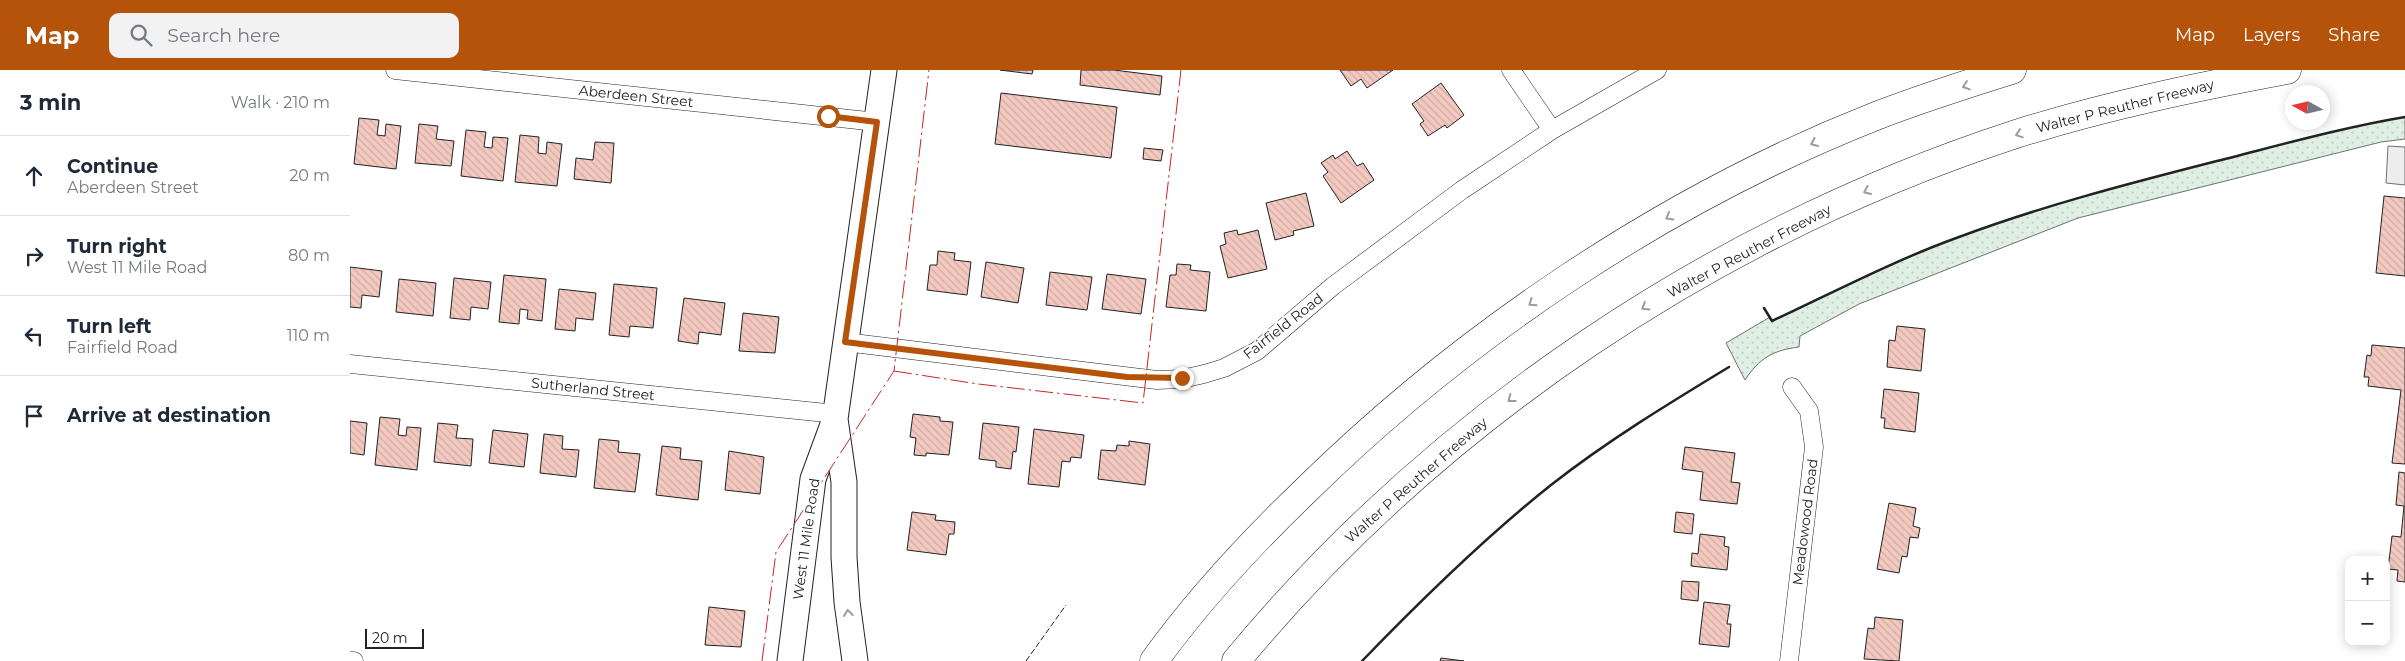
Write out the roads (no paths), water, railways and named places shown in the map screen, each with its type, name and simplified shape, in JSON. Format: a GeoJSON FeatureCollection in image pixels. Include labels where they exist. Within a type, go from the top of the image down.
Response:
{"type":"FeatureCollection","features":[{"type":"Feature","properties":{"kind":"highway"},"geometry":{"type":"LineString","coordinates":[[1154,661],[1218,580],[1262,532],[1369,429],[1484,337],[1544,295],[1669,216],[1783,158],[1876,116],[2012,70]]}},
{"type":"Feature","properties":{"kind":"highway","name":"Walter P Reuther Freeway"},"geometry":{"type":"LineString","coordinates":[[1236,661],[1293,596],[1334,554],[1440,456],[1490,415],[1611,328],[1705,271],[1860,194],[1946,159],[2016,134],[2160,94],[2287,70]]}},
{"type":"Feature","properties":{"kind":"main road","name":"West 11 Mile Road"},"geometry":{"type":"LineString","coordinates":[[790,661],[813,479],[836,417],[884,70]]}},
{"type":"Feature","properties":{"kind":"main road","name":"West 11 Mile Road"},"geometry":{"type":"LineString","coordinates":[[836,417],[844,482],[847,602],[855,661]]}},
{"type":"Feature","properties":{"kind":"main road"},"geometry":{"type":"LineString","coordinates":[[801,568],[801,661]]}},
{"type":"Feature","properties":{"kind":"street","name":"Aberdeen Street"},"geometry":{"type":"LineString","coordinates":[[394,70],[877,122]]}},
{"type":"Feature","properties":{"kind":"street"},"geometry":{"type":"LineString","coordinates":[[1511,70],[1552,130]]}},
{"type":"Feature","properties":{"kind":"street","name":"Fairfield Road"},"geometry":{"type":"LineString","coordinates":[[845,342],[1127,377],[1166,379],[1204,374],[1224,368],[1257,350],[1396,237],[1552,130],[1657,70]]}},
{"type":"Feature","properties":{"kind":"street","name":"Sutherland Street"},"geometry":{"type":"LineString","coordinates":[[350,364],[836,417]]}},
{"type":"Feature","properties":{"kind":"street","name":"Meadowood Road"},"geometry":{"type":"LineString","coordinates":[[1789,661],[1814,447],[1809,411],[1792,387]]}}]}
